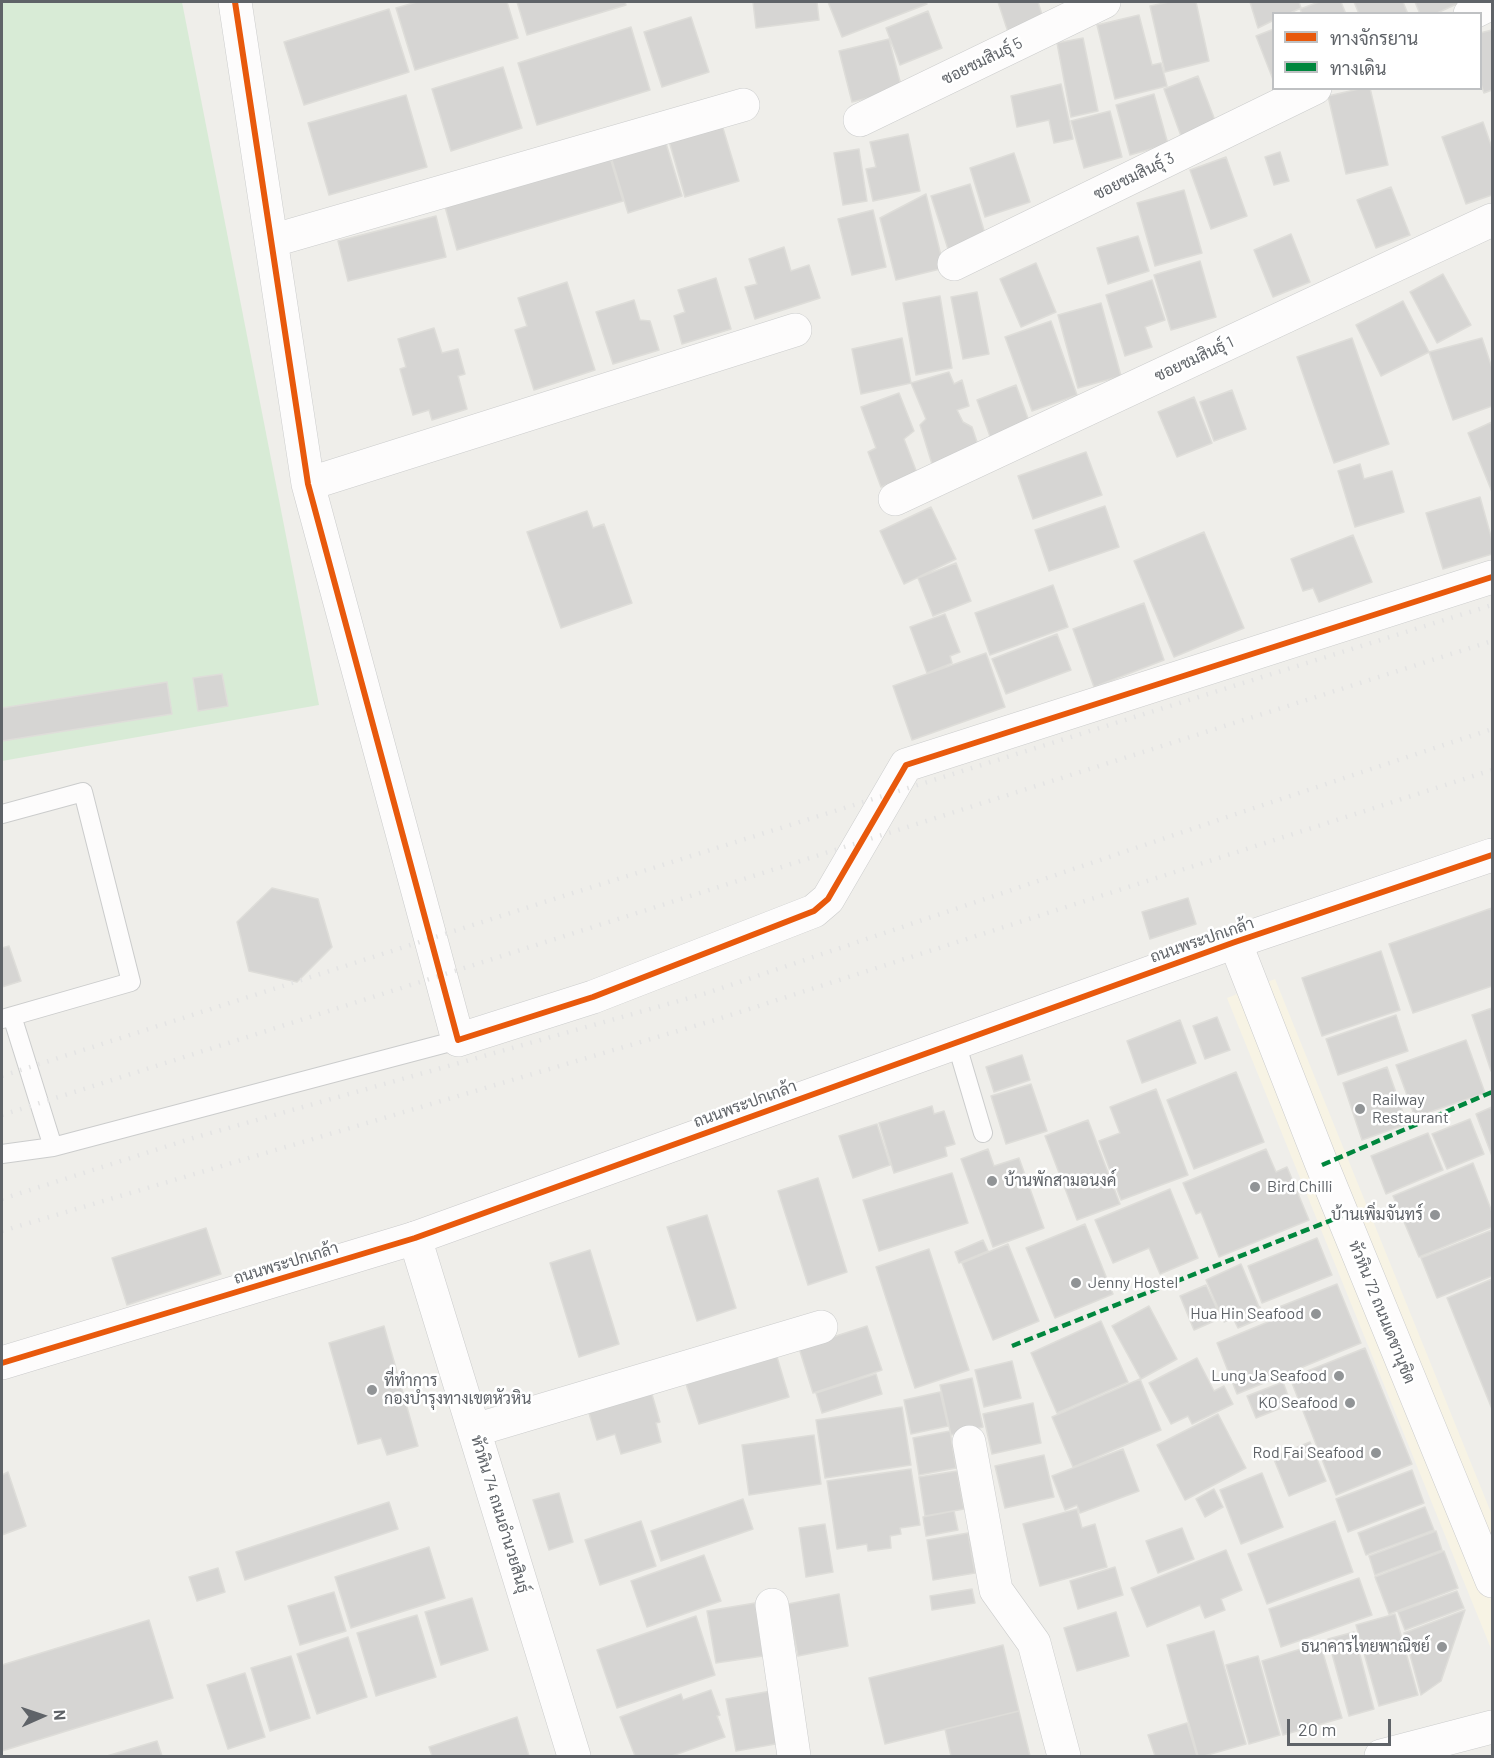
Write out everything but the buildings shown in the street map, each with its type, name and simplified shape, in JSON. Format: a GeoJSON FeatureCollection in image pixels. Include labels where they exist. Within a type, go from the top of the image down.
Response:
{"type":"FeatureCollection","features":[{"type":"Feature","properties":{"kind":"street"},"geometry":{"type":"LineString","coordinates":[[235,2],[308,484],[458,1040],[593,997],[814,911],[828,899],[906,765],[1492,577]]}},
{"type":"Feature","properties":{"kind":"street","name":"ซอยชมสินธุ์ 5"},"geometry":{"type":"LineString","coordinates":[[860,120],[1104,2]]}},
{"type":"Feature","properties":{"kind":"street"},"geometry":{"type":"LineString","coordinates":[[1474,12],[1492,3]]}},
{"type":"Feature","properties":{"kind":"street","name":"ซอยชมสินธุ์ 3"},"geometry":{"type":"LineString","coordinates":[[954,264],[1311,90]]}},
{"type":"Feature","properties":{"kind":"street"},"geometry":{"type":"LineString","coordinates":[[271,242],[743,105]]}},
{"type":"Feature","properties":{"kind":"street","name":"ซอยชมสินธุ์ 1"},"geometry":{"type":"LineString","coordinates":[[895,499],[1492,220]]}},
{"type":"Feature","properties":{"kind":"street"},"geometry":{"type":"LineString","coordinates":[[308,484],[795,330]]}},
{"type":"Feature","properties":{"kind":"street","name":"ถนนพระปกเกล้า"},"geometry":{"type":"LineString","coordinates":[[2,1363],[414,1238],[1235,942],[1492,855]]}},
{"type":"Feature","properties":{"kind":"street","name":"หัวหิน 72 ถนนเดชานุชิต"},"geometry":{"type":"LineString","coordinates":[[1235,942],[1330,1185],[1492,1581]]}},
{"type":"Feature","properties":{"kind":"street","name":"หัวหิน 74 ถนนอำนวยสินธุ์"},"geometry":{"type":"LineString","coordinates":[[414,1238],[574,1756]]}},
{"type":"Feature","properties":{"kind":"street"},"geometry":{"type":"LineString","coordinates":[[475,1430],[821,1327]]}},
{"type":"Feature","properties":{"kind":"street"},"geometry":{"type":"LineString","coordinates":[[969,1442],[996,1590],[1034,1643],[1064,1756]]}},
{"type":"Feature","properties":{"kind":"street"},"geometry":{"type":"LineString","coordinates":[[772,1605],[794,1756]]}},
{"type":"Feature","properties":{"kind":"street"},"geometry":{"type":"LineString","coordinates":[[1381,1756],[1492,1727]]}},
{"type":"Feature","properties":{"kind":"lane"},"geometry":{"type":"LineString","coordinates":[[2,814],[83,792],[131,982],[7,1017],[53,1147]]}},
{"type":"Feature","properties":{"kind":"lane"},"geometry":{"type":"LineString","coordinates":[[2,1154],[53,1147],[458,1040]]}},
{"type":"Feature","properties":{"kind":"lane"},"geometry":{"type":"LineString","coordinates":[[956,1042],[983,1133]]}},
{"type":"Feature","properties":{"kind":"shaded area"},"geometry":{"type":"Polygon","coordinates":[[[1275,979],[1492,1515],[1492,1651],[1227,998],[1275,979]]]}},
{"type":"Feature","properties":{"kind":"green space"},"geometry":{"type":"Polygon","coordinates":[[[2,2],[182,2],[319,705],[2,761],[2,2]]]}},
{"type":"Feature","properties":{"kind":"railway"},"geometry":{"type":"LineString","coordinates":[[2,1076],[554,899],[1492,605]]}},
{"type":"Feature","properties":{"kind":"railway"},"geometry":{"type":"LineString","coordinates":[[2,1115],[1492,641]]}},
{"type":"Feature","properties":{"kind":"railway"},"geometry":{"type":"LineString","coordinates":[[2,1199],[193,1138],[707,993],[1492,729]]}},
{"type":"Feature","properties":{"kind":"railway"},"geometry":{"type":"LineString","coordinates":[[2,1231],[715,1020],[1492,770]]}},
{"type":"Feature","properties":{"kind":"marked path"},"geometry":{"type":"LineString","coordinates":[[1322,1165],[1492,1092]]}},
{"type":"Feature","properties":{"kind":"marked path"},"geometry":{"type":"LineString","coordinates":[[1012,1346],[1342,1216]]}},
{"type":"Feature","properties":{"kind":"cycle path"},"geometry":{"type":"LineString","coordinates":[[235,2],[308,484],[458,1040],[593,997],[814,911],[828,899],[906,765],[1492,577]]}},
{"type":"Feature","properties":{"kind":"cycle path"},"geometry":{"type":"LineString","coordinates":[[2,1363],[415,1238],[1235,942],[1492,855]]}},
{"type":"Feature","properties":{"kind":"place","name":"Railway Restaurant"},"geometry":{"type":"Point","coordinates":[1360,1109]}},
{"type":"Feature","properties":{"kind":"place","name":"บ้านพักสามอนงค์"},"geometry":{"type":"Point","coordinates":[992,1181]}},
{"type":"Feature","properties":{"kind":"place","name":"Bird Chilli"},"geometry":{"type":"Point","coordinates":[1255,1187]}},
{"type":"Feature","properties":{"kind":"place","name":"บ้านเพิ่มจันทร์"},"geometry":{"type":"Point","coordinates":[1435,1215]}},
{"type":"Feature","properties":{"kind":"place","name":"Jenny Hostel"},"geometry":{"type":"Point","coordinates":[1076,1283]}},
{"type":"Feature","properties":{"kind":"place","name":"Hua Hin Seafood"},"geometry":{"type":"Point","coordinates":[1316,1314]}},
{"type":"Feature","properties":{"kind":"place","name":"Lung Ja Seafood"},"geometry":{"type":"Point","coordinates":[1339,1376]}},
{"type":"Feature","properties":{"kind":"place","name":"ที่ทำการ กองบำรุงทางเขตหัวหิน"},"geometry":{"type":"Point","coordinates":[372,1390]}},
{"type":"Feature","properties":{"kind":"place","name":"KO Seafood"},"geometry":{"type":"Point","coordinates":[1350,1403]}},
{"type":"Feature","properties":{"kind":"place","name":"Rod Fai Seafood"},"geometry":{"type":"Point","coordinates":[1376,1453]}},
{"type":"Feature","properties":{"kind":"place","name":"ธนาคารไทยพาณิชย์"},"geometry":{"type":"Point","coordinates":[1442,1647]}}]}
